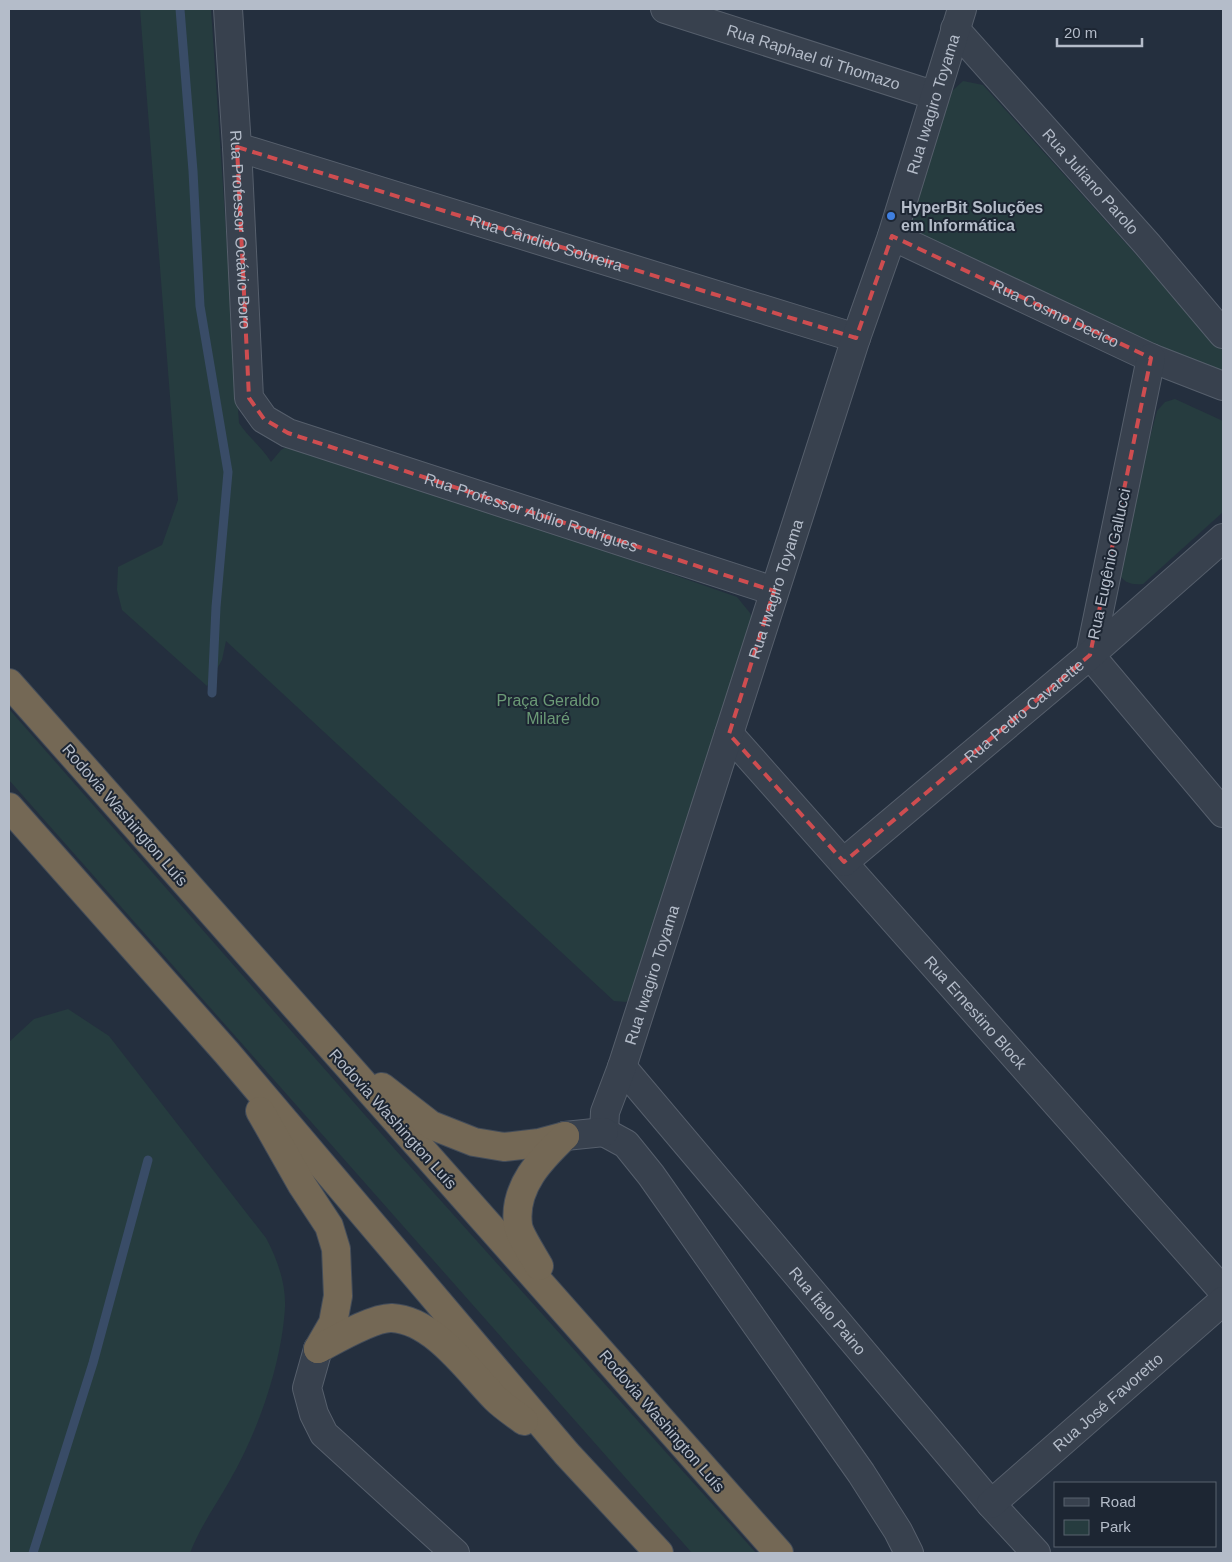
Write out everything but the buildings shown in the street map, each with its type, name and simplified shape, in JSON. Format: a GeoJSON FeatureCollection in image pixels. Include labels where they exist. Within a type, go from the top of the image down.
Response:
{"type":"FeatureCollection","features":[{"type":"Feature","properties":{"kind":"highway","name":"Rodovia Washington Luís"},"geometry":{"type":"LineString","coordinates":[[9,683],[269,980],[779,1553]]}},
{"type":"Feature","properties":{"kind":"highway"},"geometry":{"type":"LineString","coordinates":[[9,807],[227,1053],[568,1454],[659,1553]]}},
{"type":"Feature","properties":{"kind":"highway"},"geometry":{"type":"LineString","coordinates":[[269,980],[378,1084],[431,1125],[474,1142],[504,1147],[539,1143],[565,1136]]}},
{"type":"Feature","properties":{"kind":"highway"},"geometry":{"type":"LineString","coordinates":[[227,1053],[302,1185],[329,1226],[336,1249],[338,1296],[333,1323],[318,1349]]}},
{"type":"Feature","properties":{"kind":"highway"},"geometry":{"type":"LineString","coordinates":[[565,1136],[535,1166],[525,1183],[519,1205],[518,1226],[538,1264],[635,1390]]}},
{"type":"Feature","properties":{"kind":"highway"},"geometry":{"type":"LineString","coordinates":[[318,1349],[366,1325],[391,1318],[418,1324],[437,1339],[498,1401],[568,1454]]}},
{"type":"Feature","properties":{"kind":"street","name":"Rua Professor Octávio Boro"},"geometry":{"type":"LineString","coordinates":[[228,9],[237,147],[249,398],[264,419],[288,434]]}},
{"type":"Feature","properties":{"kind":"street","name":"Rua Raphael di Thomazo"},"geometry":{"type":"LineString","coordinates":[[665,9],[933,95]]}},
{"type":"Feature","properties":{"kind":"street","name":"Rua Iwagiro Toyama"},"geometry":{"type":"LineString","coordinates":[[604,1132],[605,1112],[622,1067],[856,338],[892,236],[933,95],[958,19]]}},
{"type":"Feature","properties":{"kind":"street","name":"Rua Juliano Parolo"},"geometry":{"type":"LineString","coordinates":[[958,19],[1223,334]]}},
{"type":"Feature","properties":{"kind":"street","name":"Rua Cândido Sobreira"},"geometry":{"type":"LineString","coordinates":[[237,147],[856,338]]}},
{"type":"Feature","properties":{"kind":"street","name":"Rua Cosmo Decico"},"geometry":{"type":"LineString","coordinates":[[892,236],[1151,358],[1223,386]]}},
{"type":"Feature","properties":{"kind":"street","name":"Rua Eugênio Gallucci"},"geometry":{"type":"LineString","coordinates":[[1151,358],[1090,655],[1223,813]]}},
{"type":"Feature","properties":{"kind":"street","name":"Rua Professor Abílio Rodrigues"},"geometry":{"type":"LineString","coordinates":[[288,434],[774,591]]}},
{"type":"Feature","properties":{"kind":"street","name":"Rua Pedro Cavarette"},"geometry":{"type":"LineString","coordinates":[[844,862],[1090,655],[1223,538]]}},
{"type":"Feature","properties":{"kind":"street","name":"Rua Ernestino Block"},"geometry":{"type":"LineString","coordinates":[[729,734],[1223,1291]]}},
{"type":"Feature","properties":{"kind":"street","name":"Rua Ítalo Paino"},"geometry":{"type":"LineString","coordinates":[[622,1067],[991,1504],[1036,1553]]}},
{"type":"Feature","properties":{"kind":"street"},"geometry":{"type":"LineString","coordinates":[[565,1136],[604,1132],[626,1144],[651,1174],[860,1473],[898,1531],[908,1553]]}},
{"type":"Feature","properties":{"kind":"street","name":"Rua José Favoretto"},"geometry":{"type":"LineString","coordinates":[[991,1504],[1223,1301]]}},
{"type":"Feature","properties":{"kind":"street"},"geometry":{"type":"LineString","coordinates":[[318,1349],[307,1388],[314,1414],[324,1434],[455,1553]]}},
{"type":"Feature","properties":{"kind":"highlighted area"},"geometry":{"type":"Polygon","coordinates":[[[237,147],[856,338],[892,236],[1151,358],[1090,655],[844,862],[729,734],[774,591],[288,433],[264,419],[249,398],[237,147]]]}},
{"type":"Feature","properties":{"kind":"green space","name":"Praça Geraldo Milaré"},"geometry":{"type":"Polygon","coordinates":[[[140,9],[211,9],[239,423],[271,462],[281,450],[295,442],[737,597],[750,613],[753,622],[636,994],[626,1002],[614,1001],[226,641],[222,660],[207,686],[122,610],[117,590],[118,567],[162,545],[178,500],[140,9]]]}},
{"type":"Feature","properties":{"kind":"green space"},"geometry":{"type":"Polygon","coordinates":[[[963,81],[983,85],[1223,351],[1223,376],[1217,377],[919,233],[912,226],[909,215],[950,93],[963,81]]]}},
{"type":"Feature","properties":{"kind":"green space"},"geometry":{"type":"Polygon","coordinates":[[[1175,399],[1223,421],[1223,512],[1143,584],[1132,584],[1121,577],[1117,568],[1117,562],[1157,411],[1165,402],[1175,399]]]}},
{"type":"Feature","properties":{"kind":"green space"},"geometry":{"type":"Polygon","coordinates":[[[9,709],[400,1155],[756,1553],[692,1553],[9,780],[9,709]]]}},
{"type":"Feature","properties":{"kind":"green space"},"geometry":{"type":"Polygon","coordinates":[[[68,1009],[109,1036],[266,1238],[274,1254],[282,1280],[285,1298],[283,1329],[274,1374],[267,1396],[250,1441],[225,1489],[203,1525],[190,1553],[9,1553],[9,1042],[34,1019],[68,1009]]]}},
{"type":"Feature","properties":{"kind":"waterway"},"geometry":{"type":"LineString","coordinates":[[180,9],[193,171],[200,306],[228,472],[216,607],[212,693]]}},
{"type":"Feature","properties":{"kind":"waterway"},"geometry":{"type":"LineString","coordinates":[[33,1553],[93,1363],[148,1160]]}},
{"type":"Feature","properties":{"kind":"place","name":"HyperBit Soluções em Informática"},"geometry":{"type":"Point","coordinates":[891,216]}}]}
